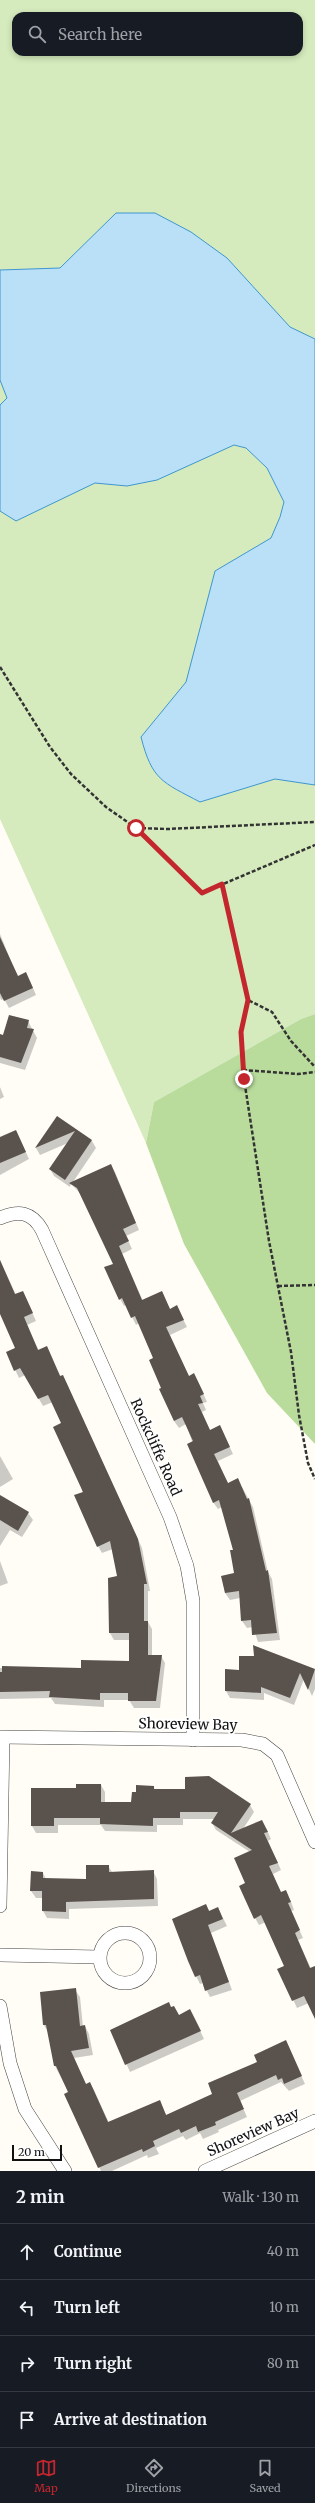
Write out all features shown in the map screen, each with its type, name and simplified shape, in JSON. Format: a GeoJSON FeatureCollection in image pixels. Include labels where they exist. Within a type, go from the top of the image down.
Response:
{"type":"FeatureCollection","features":[{"type":"Feature","properties":{"kind":"street","name":"Rockcliffe Road"},"geometry":{"type":"LineString","coordinates":[[0,1218],[10,1214],[27,1213],[36,1219],[170,1518],[187,1566],[193,1601],[193,1740]]}},
{"type":"Feature","properties":{"kind":"street","name":"Shoreview Bay"},"geometry":{"type":"LineString","coordinates":[[2,1738],[242,1740],[263,1744],[276,1755],[315,1842]]}},
{"type":"Feature","properties":{"kind":"street"},"geometry":{"type":"LineString","coordinates":[[0,1906],[2,1738]]}},
{"type":"Feature","properties":{"kind":"street"},"geometry":{"type":"LineString","coordinates":[[0,1955],[99,1957]]}},
{"type":"Feature","properties":{"kind":"street"},"geometry":{"type":"LineString","coordinates":[[0,2006],[10,2063],[25,2109],[65,2171]]}},
{"type":"Feature","properties":{"kind":"street","name":"Shoreview Bay"},"geometry":{"type":"LineString","coordinates":[[205,2171],[315,2121]]}},
{"type":"Feature","properties":{"kind":"path"},"geometry":{"type":"LineString","coordinates":[[0,667],[50,747],[71,774],[106,807],[136,828],[202,893],[315,845]]}},
{"type":"Feature","properties":{"kind":"path"},"geometry":{"type":"LineString","coordinates":[[136,828],[168,829],[315,822]]}},
{"type":"Feature","properties":{"kind":"path"},"geometry":{"type":"LineString","coordinates":[[222,884],[248,1000],[241,1032],[243,1070],[269,1241],[291,1352],[294,1387],[308,1463],[315,1479]]}},
{"type":"Feature","properties":{"kind":"path"},"geometry":{"type":"LineString","coordinates":[[248,1000],[272,1012],[291,1042],[315,1067]]}},
{"type":"Feature","properties":{"kind":"path"},"geometry":{"type":"LineString","coordinates":[[243,1070],[298,1074],[315,1072]]}},
{"type":"Feature","properties":{"kind":"path"},"geometry":{"type":"LineString","coordinates":[[278,1286],[315,1285]]}},
{"type":"Feature","properties":{"kind":"green space"},"geometry":{"type":"Polygon","coordinates":[[[0,0],[315,0],[315,1014],[301,1019],[154,1102],[146,1143],[0,819],[0,0]]]}},
{"type":"Feature","properties":{"kind":"green space"},"geometry":{"type":"Polygon","coordinates":[[[315,1014],[315,1444],[267,1393],[184,1244],[146,1143],[154,1102],[301,1019],[315,1014]]]}},
{"type":"Feature","properties":{"kind":"water"},"geometry":{"type":"Polygon","coordinates":[[[116,213],[155,213],[191,232],[227,258],[290,327],[315,339],[315,785],[275,779],[200,802],[176,789],[160,778],[154,771],[145,751],[141,737],[186,682],[215,571],[271,538],[280,517],[284,502],[267,468],[246,448],[234,445],[157,480],[127,486],[95,483],[16,521],[0,511],[0,405],[7,398],[0,380],[0,270],[60,268],[116,213]]]}},
{"type":"Feature","properties":{"kind":"building"},"geometry":{"type":"Polygon","coordinates":[[[0,937],[18,976],[26,972],[33,988],[4,1001],[0,993],[0,937]]]}},
{"type":"Feature","properties":{"kind":"building"},"geometry":{"type":"Polygon","coordinates":[[[9,1015],[29,1020],[27,1028],[34,1029],[21,1063],[0,1057],[0,1034],[3,1035],[9,1015]]]}},
{"type":"Feature","properties":{"kind":"building"},"geometry":{"type":"Polygon","coordinates":[[[57,1116],[92,1140],[65,1180],[49,1169],[75,1131],[35,1148],[57,1116]]]}},
{"type":"Feature","properties":{"kind":"building"},"geometry":{"type":"Polygon","coordinates":[[[16,1130],[26,1152],[0,1163],[0,1137],[16,1130]]]}},
{"type":"Feature","properties":{"kind":"building"},"geometry":{"type":"Polygon","coordinates":[[[111,1164],[136,1223],[123,1229],[129,1241],[119,1246],[142,1300],[162,1291],[170,1309],[177,1305],[184,1320],[166,1327],[189,1376],[194,1373],[204,1394],[200,1396],[203,1403],[198,1404],[210,1430],[220,1425],[230,1447],[214,1454],[228,1483],[238,1478],[247,1499],[249,1498],[266,1571],[268,1570],[277,1633],[252,1635],[251,1620],[241,1621],[239,1591],[225,1593],[221,1576],[234,1573],[230,1550],[233,1550],[219,1500],[213,1503],[187,1444],[193,1441],[182,1417],[174,1421],[159,1389],[161,1388],[149,1360],[153,1358],[135,1316],[131,1318],[122,1298],[119,1300],[104,1267],[113,1264],[77,1188],[69,1183],[111,1164]]]}},
{"type":"Feature","properties":{"kind":"building"},"geometry":{"type":"Polygon","coordinates":[[[0,1260],[15,1294],[23,1291],[33,1313],[24,1317],[38,1350],[47,1346],[60,1376],[63,1375],[138,1539],[147,1584],[144,1584],[144,1621],[148,1621],[148,1655],[162,1655],[156,1701],[128,1701],[128,1693],[100,1693],[100,1700],[49,1697],[50,1691],[0,1692],[0,1672],[2,1672],[2,1666],[81,1668],[81,1660],[129,1661],[129,1633],[109,1633],[108,1578],[117,1576],[110,1541],[97,1547],[74,1495],[83,1492],[53,1427],[61,1423],[48,1395],[38,1399],[20,1368],[14,1371],[6,1352],[15,1348],[0,1314],[0,1260]]]}},
{"type":"Feature","properties":{"kind":"building"},"geometry":{"type":"Polygon","coordinates":[[[0,1495],[29,1512],[18,1531],[0,1520],[0,1495]]]}},
{"type":"Feature","properties":{"kind":"building"},"geometry":{"type":"Polygon","coordinates":[[[253,1645],[315,1669],[308,1690],[300,1673],[290,1698],[261,1687],[261,1693],[225,1691],[225,1669],[239,1670],[239,1656],[254,1656],[253,1645]]]}},
{"type":"Feature","properties":{"kind":"building"},"geometry":{"type":"Polygon","coordinates":[[[209,1776],[251,1804],[231,1833],[262,1820],[268,1832],[264,1833],[278,1863],[269,1866],[281,1892],[286,1890],[291,1902],[288,1903],[300,1930],[295,1933],[310,1968],[315,1966],[315,2019],[304,1996],[292,2001],[277,1969],[284,1966],[261,1915],[254,1919],[239,1886],[245,1883],[234,1858],[252,1850],[211,1823],[218,1812],[180,1812],[180,1818],[153,1818],[153,1826],[100,1824],[100,1818],[54,1818],[54,1826],[31,1826],[31,1788],[76,1788],[76,1784],[101,1784],[101,1802],[131,1802],[132,1792],[136,1792],[136,1785],[154,1786],[154,1789],[185,1789],[185,1777],[209,1776]]]}},
{"type":"Feature","properties":{"kind":"building"},"geometry":{"type":"Polygon","coordinates":[[[86,1865],[109,1865],[109,1872],[154,1870],[154,1899],[66,1902],[66,1912],[42,1911],[42,1891],[30,1891],[31,1871],[43,1872],[43,1878],[86,1879],[86,1865]]]}},
{"type":"Feature","properties":{"kind":"building"},"geometry":{"type":"Polygon","coordinates":[[[206,1904],[209,1911],[218,1907],[223,1919],[208,1925],[229,1982],[205,1991],[200,1975],[195,1977],[172,1919],[206,1904]]]}},
{"type":"Feature","properties":{"kind":"building"},"geometry":{"type":"Polygon","coordinates":[[[76,1988],[80,2026],[85,2025],[89,2048],[71,2051],[86,2084],[90,2082],[108,2122],[160,2100],[166,2115],[212,2094],[208,2083],[257,2062],[254,2055],[286,2040],[302,2076],[284,2084],[282,2078],[278,2080],[276,2075],[237,2093],[244,2109],[215,2122],[216,2125],[198,2132],[196,2126],[181,2133],[179,2129],[153,2141],[155,2146],[143,2152],[142,2149],[98,2168],[64,2094],[68,2092],[56,2066],[54,2066],[46,2025],[43,2025],[40,1992],[76,1988]]]}},
{"type":"Feature","properties":{"kind":"building"},"geometry":{"type":"Polygon","coordinates":[[[169,2002],[171,2007],[174,2006],[179,2015],[190,2009],[201,2031],[125,2065],[110,2030],[169,2002]]]}},
{"type":"Feature","properties":{"kind":"route"},"geometry":{"type":"LineString","coordinates":[[136,828],[202,893],[222,884],[248,1000],[241,1032],[244,1079]]}}]}
